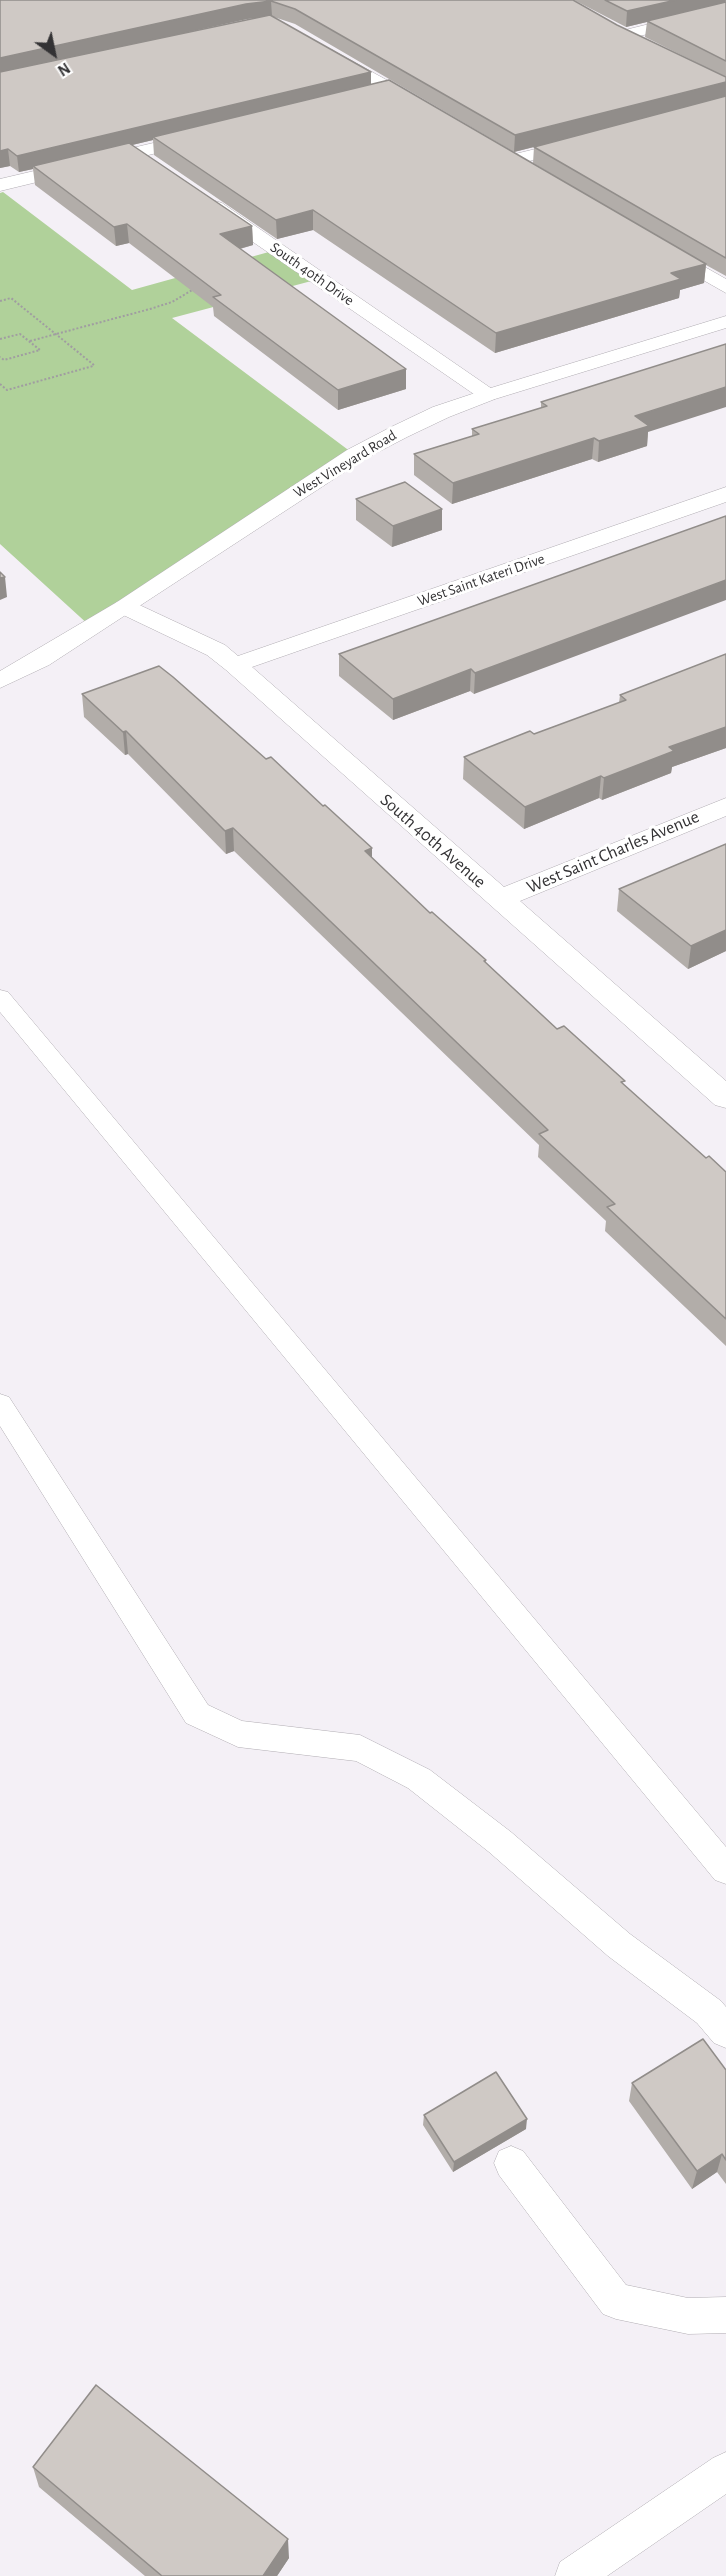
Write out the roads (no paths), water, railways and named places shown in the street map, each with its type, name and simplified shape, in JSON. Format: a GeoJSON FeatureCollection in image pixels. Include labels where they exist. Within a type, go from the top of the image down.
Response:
{"type":"FeatureCollection","features":[{"type":"Feature","properties":{"kind":"street"},"geometry":{"type":"LineString","coordinates":[[623,35],[726,10]]}},
{"type":"Feature","properties":{"kind":"street"},"geometry":{"type":"LineString","coordinates":[[604,25],[644,45]]}},
{"type":"Feature","properties":{"kind":"street"},"geometry":{"type":"LineString","coordinates":[[316,45],[433,114]]}},
{"type":"Feature","properties":{"kind":"street"},"geometry":{"type":"LineString","coordinates":[[370,96],[393,90]]}},
{"type":"Feature","properties":{"kind":"street"},"geometry":{"type":"LineString","coordinates":[[0,186],[214,134]]}},
{"type":"Feature","properties":{"kind":"street"},"geometry":{"type":"LineString","coordinates":[[513,160],[591,140]]}},
{"type":"Feature","properties":{"kind":"street"},"geometry":{"type":"LineString","coordinates":[[492,149],[533,172]]}},
{"type":"Feature","properties":{"kind":"street"},"geometry":{"type":"LineString","coordinates":[[135,153],[154,165]]}},
{"type":"Feature","properties":{"kind":"street","name":"South 40th Drive"},"geometry":{"type":"LineString","coordinates":[[201,198],[488,395]]}},
{"type":"Feature","properties":{"kind":"street"},"geometry":{"type":"LineString","coordinates":[[655,245],[726,287]]}},
{"type":"Feature","properties":{"kind":"street","name":"West Vineyard Road"},"geometry":{"type":"LineString","coordinates":[[0,681],[40,660],[125,607],[356,455],[441,412],[488,395],[726,322]]}},
{"type":"Feature","properties":{"kind":"street","name":"West Saint Kateri Drive"},"geometry":{"type":"LineString","coordinates":[[235,665],[726,494]]}},
{"type":"Feature","properties":{"kind":"street","name":"South 40th Avenue"},"geometry":{"type":"LineString","coordinates":[[125,607],[216,650],[235,665],[726,1098]]}},
{"type":"Feature","properties":{"kind":"street","name":"West Saint Charles Avenue"},"geometry":{"type":"LineString","coordinates":[[500,899],[726,806]]}},
{"type":"Feature","properties":{"kind":"lane"},"geometry":{"type":"LineString","coordinates":[[0,997],[726,1870]]}},
{"type":"Feature","properties":{"kind":"lane"},"geometry":{"type":"LineString","coordinates":[[0,1404],[197,1714],[238,1734],[360,1748],[419,1779],[500,1842],[619,1945],[709,2012],[726,2032]]}},
{"type":"Feature","properties":{"kind":"lane"},"geometry":{"type":"LineString","coordinates":[[510,2163],[616,2301],[688,2316],[726,2315]]}},
{"type":"Feature","properties":{"kind":"lane"},"geometry":{"type":"LineString","coordinates":[[574,2576],[726,2471]]}}]}
